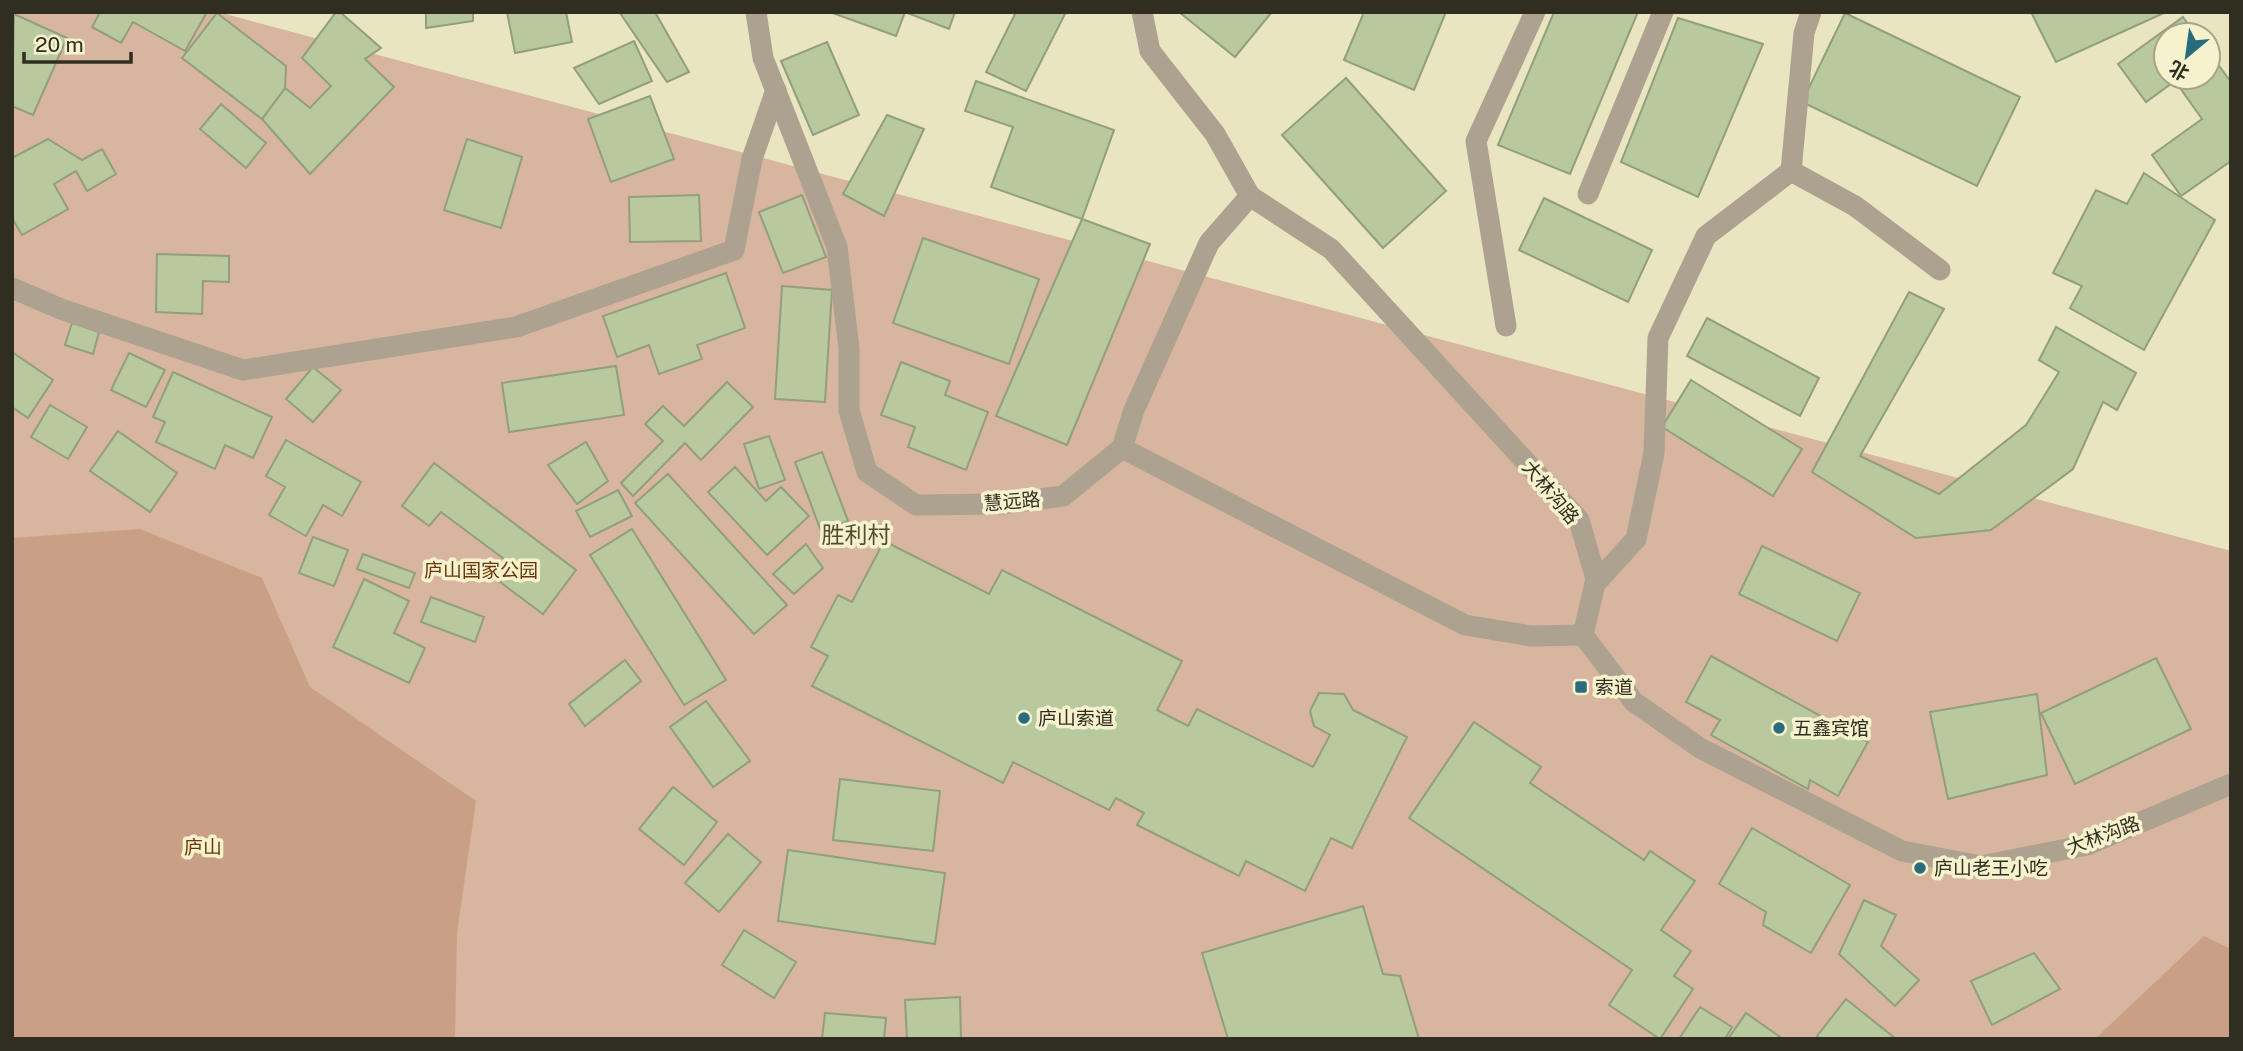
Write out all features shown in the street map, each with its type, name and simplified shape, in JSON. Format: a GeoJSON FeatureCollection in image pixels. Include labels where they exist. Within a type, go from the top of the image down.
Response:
{"type":"FeatureCollection","features":[{"type":"Feature","properties":{"kind":"street","name":"慧远路"},"geometry":{"type":"LineString","coordinates":[[756,12],[763,58],[837,247],[849,349],[849,410],[867,472],[916,505],[1002,504],[1063,496],[1122,448]]}},
{"type":"Feature","properties":{"kind":"street","name":"大林沟路"},"geometry":{"type":"LineString","coordinates":[[1142,12],[1150,51],[1215,134],[1250,196],[1331,249],[1579,520],[1596,579],[1583,635],[1634,702],[1700,748],[1902,851],[1981,866],[2087,845],[2231,784]]}},
{"type":"Feature","properties":{"kind":"street"},"geometry":{"type":"LineString","coordinates":[[1506,326],[1476,141],[1535,12]]}},
{"type":"Feature","properties":{"kind":"street"},"geometry":{"type":"LineString","coordinates":[[1588,194],[1663,12]]}},
{"type":"Feature","properties":{"kind":"street"},"geometry":{"type":"LineString","coordinates":[[1595,584],[1636,539],[1654,453],[1658,338],[1706,236],[1791,171],[1804,33],[1811,12]]}},
{"type":"Feature","properties":{"kind":"street"},"geometry":{"type":"LineString","coordinates":[[12,288],[61,309],[243,370],[516,327],[734,250],[752,159],[776,90]]}},
{"type":"Feature","properties":{"kind":"street"},"geometry":{"type":"LineString","coordinates":[[1791,171],[1855,206],[1940,270]]}},
{"type":"Feature","properties":{"kind":"street"},"geometry":{"type":"LineString","coordinates":[[1250,196],[1209,243],[1134,410],[1122,448],[1465,625],[1531,636],[1583,635]]}},
{"type":"Feature","properties":{"kind":"green space","name":"庐山国家公园"},"geometry":{"type":"Polygon","coordinates":[[[12,12],[218,12],[2231,551],[2231,1039],[12,1039],[12,12]]]}},
{"type":"Feature","properties":{"kind":"green space","name":"庐山"},"geometry":{"type":"Polygon","coordinates":[[[140,529],[262,578],[310,687],[476,801],[457,933],[455,1039],[12,1039],[12,538],[140,529]]]}},
{"type":"Feature","properties":{"kind":"green space"},"geometry":{"type":"Polygon","coordinates":[[[2204,936],[2231,949],[2231,1039],[2095,1039],[2204,936]]]}},
{"type":"Feature","properties":{"kind":"building"},"geometry":{"type":"Polygon","coordinates":[[[100,12],[207,12],[185,51],[133,22],[121,43],[92,27],[100,12]]]}},
{"type":"Feature","properties":{"kind":"building"},"geometry":{"type":"Polygon","coordinates":[[[336,12],[340,12],[381,48],[365,59],[394,87],[310,174],[262,119],[285,88],[310,108],[331,86],[302,58],[336,12]]]}},
{"type":"Feature","properties":{"kind":"building"},"geometry":{"type":"Polygon","coordinates":[[[426,12],[473,12],[473,21],[426,28],[426,12]]]}},
{"type":"Feature","properties":{"kind":"building"},"geometry":{"type":"Polygon","coordinates":[[[507,12],[566,12],[572,42],[515,53],[507,12]]]}},
{"type":"Feature","properties":{"kind":"building"},"geometry":{"type":"Polygon","coordinates":[[[655,12],[689,72],[667,82],[620,13],[655,12]]]}},
{"type":"Feature","properties":{"kind":"building"},"geometry":{"type":"Polygon","coordinates":[[[830,12],[905,12],[896,36],[830,12]]]}},
{"type":"Feature","properties":{"kind":"building"},"geometry":{"type":"Polygon","coordinates":[[[905,12],[955,12],[949,29],[905,12]]]}},
{"type":"Feature","properties":{"kind":"building"},"geometry":{"type":"Polygon","coordinates":[[[1016,12],[1065,14],[1026,91],[986,72],[1016,12]]]}},
{"type":"Feature","properties":{"kind":"building"},"geometry":{"type":"Polygon","coordinates":[[[1179,12],[1272,12],[1235,57],[1179,12]]]}},
{"type":"Feature","properties":{"kind":"building"},"geometry":{"type":"Polygon","coordinates":[[[1364,12],[1446,12],[1414,90],[1344,60],[1364,12]]]}},
{"type":"Feature","properties":{"kind":"building"},"geometry":{"type":"Polygon","coordinates":[[[1554,12],[1638,12],[1570,174],[1498,145],[1554,12]]]}},
{"type":"Feature","properties":{"kind":"building"},"geometry":{"type":"Polygon","coordinates":[[[2031,12],[2166,12],[2056,62],[2031,12]]]}},
{"type":"Feature","properties":{"kind":"building"},"geometry":{"type":"Polygon","coordinates":[[[217,13],[286,66],[285,88],[262,119],[182,58],[217,13]]]}},
{"type":"Feature","properties":{"kind":"building"},"geometry":{"type":"Polygon","coordinates":[[[1845,13],[2020,97],[1977,186],[1802,102],[1845,13]]]}},
{"type":"Feature","properties":{"kind":"building"},"geometry":{"type":"Polygon","coordinates":[[[14,14],[67,38],[33,115],[12,106],[14,14]]]}},
{"type":"Feature","properties":{"kind":"building"},"geometry":{"type":"Polygon","coordinates":[[[1678,18],[1763,44],[1698,197],[1621,162],[1678,18]]]}},
{"type":"Feature","properties":{"kind":"building"},"geometry":{"type":"Polygon","coordinates":[[[2152,39],[2152,91],[2161,91],[2146,102],[2118,64],[2152,39]]]}},
{"type":"Feature","properties":{"kind":"building"},"geometry":{"type":"Polygon","coordinates":[[[634,41],[652,81],[599,104],[574,68],[634,41]]]}},
{"type":"Feature","properties":{"kind":"building"},"geometry":{"type":"Polygon","coordinates":[[[827,42],[859,115],[813,135],[781,61],[827,42]]]}},
{"type":"Feature","properties":{"kind":"building"},"geometry":{"type":"Polygon","coordinates":[[[2222,70],[2231,82],[2231,161],[2181,196],[2152,155],[2202,119],[2182,91],[2222,91],[2222,70]]]}},
{"type":"Feature","properties":{"kind":"building"},"geometry":{"type":"Polygon","coordinates":[[[1346,78],[1446,191],[1383,248],[1282,135],[1346,78]]]}},
{"type":"Feature","properties":{"kind":"building"},"geometry":{"type":"Polygon","coordinates":[[[976,81],[1114,130],[1082,219],[991,187],[1013,127],[965,111],[976,81]]]}},
{"type":"Feature","properties":{"kind":"building"},"geometry":{"type":"Polygon","coordinates":[[[650,96],[674,159],[611,182],[588,119],[650,96]]]}},
{"type":"Feature","properties":{"kind":"building"},"geometry":{"type":"Polygon","coordinates":[[[221,104],[266,143],[246,168],[200,129],[221,104]]]}},
{"type":"Feature","properties":{"kind":"building"},"geometry":{"type":"Polygon","coordinates":[[[887,115],[924,129],[884,216],[843,194],[887,115]]]}},
{"type":"Feature","properties":{"kind":"building"},"geometry":{"type":"Polygon","coordinates":[[[48,139],[82,160],[102,149],[116,174],[87,191],[76,171],[54,184],[68,209],[22,235],[12,218],[12,158],[48,139]]]}},
{"type":"Feature","properties":{"kind":"building"},"geometry":{"type":"Polygon","coordinates":[[[467,139],[522,157],[501,228],[444,210],[467,139]]]}},
{"type":"Feature","properties":{"kind":"building"},"geometry":{"type":"Polygon","coordinates":[[[2144,173],[2215,220],[2144,350],[2070,308],[2082,286],[2053,273],[2096,190],[2127,204],[2144,173]]]}},
{"type":"Feature","properties":{"kind":"building"},"geometry":{"type":"Polygon","coordinates":[[[699,195],[701,241],[630,242],[629,197],[699,195]]]}},
{"type":"Feature","properties":{"kind":"building"},"geometry":{"type":"Polygon","coordinates":[[[802,195],[826,257],[783,273],[759,212],[802,195]]]}},
{"type":"Feature","properties":{"kind":"building"},"geometry":{"type":"Polygon","coordinates":[[[1544,198],[1652,250],[1628,302],[1519,250],[1544,198]]]}},
{"type":"Feature","properties":{"kind":"building"},"geometry":{"type":"Polygon","coordinates":[[[1082,219],[1150,244],[1067,445],[996,416],[1082,219]]]}},
{"type":"Feature","properties":{"kind":"building"},"geometry":{"type":"Polygon","coordinates":[[[923,238],[1039,279],[1009,364],[893,323],[923,238]]]}},
{"type":"Feature","properties":{"kind":"building"},"geometry":{"type":"Polygon","coordinates":[[[157,254],[229,256],[229,282],[203,281],[202,314],[156,312],[157,254]]]}},
{"type":"Feature","properties":{"kind":"building"},"geometry":{"type":"Polygon","coordinates":[[[726,273],[745,328],[697,345],[702,359],[659,374],[649,345],[617,357],[603,316],[726,273]]]}},
{"type":"Feature","properties":{"kind":"building"},"geometry":{"type":"Polygon","coordinates":[[[782,286],[832,290],[825,402],[775,399],[782,286]]]}},
{"type":"Feature","properties":{"kind":"building"},"geometry":{"type":"Polygon","coordinates":[[[1909,292],[1944,309],[1860,456],[1939,494],[2026,425],[2059,372],[2039,360],[2056,327],[2136,373],[2117,410],[2103,402],[2073,469],[1991,530],[1916,538],[1812,472],[1909,292]]]}},
{"type":"Feature","properties":{"kind":"building"},"geometry":{"type":"Polygon","coordinates":[[[1707,318],[1819,378],[1800,416],[1687,356],[1707,318]]]}},
{"type":"Feature","properties":{"kind":"building"},"geometry":{"type":"Polygon","coordinates":[[[72,323],[99,332],[93,354],[65,345],[72,323]]]}},
{"type":"Feature","properties":{"kind":"building"},"geometry":{"type":"Polygon","coordinates":[[[12,352],[53,380],[28,418],[12,407],[12,352]]]}},
{"type":"Feature","properties":{"kind":"building"},"geometry":{"type":"Polygon","coordinates":[[[129,353],[165,370],[146,407],[111,390],[129,353]]]}},
{"type":"Feature","properties":{"kind":"building"},"geometry":{"type":"Polygon","coordinates":[[[901,362],[950,381],[945,395],[988,412],[966,470],[908,447],[915,427],[881,415],[901,362]]]}},
{"type":"Feature","properties":{"kind":"building"},"geometry":{"type":"Polygon","coordinates":[[[616,366],[624,415],[509,432],[502,383],[616,366]]]}},
{"type":"Feature","properties":{"kind":"building"},"geometry":{"type":"Polygon","coordinates":[[[313,367],[341,390],[313,422],[286,399],[313,367]]]}},
{"type":"Feature","properties":{"kind":"building"},"geometry":{"type":"Polygon","coordinates":[[[173,372],[272,417],[253,458],[225,445],[215,469],[156,442],[165,422],[153,417],[173,372]]]}},
{"type":"Feature","properties":{"kind":"building"},"geometry":{"type":"Polygon","coordinates":[[[1691,380],[1802,449],[1773,496],[1662,427],[1691,380]]]}},
{"type":"Feature","properties":{"kind":"building"},"geometry":{"type":"Polygon","coordinates":[[[727,382],[753,407],[701,460],[685,443],[633,496],[621,483],[663,441],[645,424],[663,406],[684,426],[727,382]]]}},
{"type":"Feature","properties":{"kind":"building"},"geometry":{"type":"Polygon","coordinates":[[[50,405],[87,427],[68,459],[31,437],[50,405]]]}},
{"type":"Feature","properties":{"kind":"building"},"geometry":{"type":"Polygon","coordinates":[[[118,431],[177,473],[150,512],[90,471],[118,431]]]}},
{"type":"Feature","properties":{"kind":"building"},"geometry":{"type":"Polygon","coordinates":[[[769,436],[785,480],[759,489],[744,444],[769,436]]]}},
{"type":"Feature","properties":{"kind":"building"},"geometry":{"type":"Polygon","coordinates":[[[286,440],[361,482],[342,516],[323,505],[306,536],[269,515],[285,487],[266,476],[286,440]]]}},
{"type":"Feature","properties":{"kind":"building"},"geometry":{"type":"Polygon","coordinates":[[[586,442],[608,481],[577,504],[548,465],[586,442]]]}},
{"type":"Feature","properties":{"kind":"building"},"geometry":{"type":"Polygon","coordinates":[[[822,452],[848,521],[821,531],[795,462],[822,452]]]}},
{"type":"Feature","properties":{"kind":"building"},"geometry":{"type":"Polygon","coordinates":[[[434,463],[576,570],[543,614],[500,582],[512,565],[441,512],[429,526],[402,506],[434,463]]]}},
{"type":"Feature","properties":{"kind":"building"},"geometry":{"type":"Polygon","coordinates":[[[735,467],[766,501],[781,487],[809,516],[767,555],[708,492],[735,467]]]}},
{"type":"Feature","properties":{"kind":"building"},"geometry":{"type":"Polygon","coordinates":[[[668,474],[787,605],[754,634],[635,503],[668,474]]]}},
{"type":"Feature","properties":{"kind":"building"},"geometry":{"type":"Polygon","coordinates":[[[618,490],[632,516],[590,537],[576,511],[618,490]]]}},
{"type":"Feature","properties":{"kind":"building"},"geometry":{"type":"Polygon","coordinates":[[[632,529],[726,680],[684,705],[590,555],[632,529]]]}},
{"type":"Feature","properties":{"kind":"building"},"geometry":{"type":"Polygon","coordinates":[[[313,537],[348,550],[334,586],[299,573],[313,537]]]}},
{"type":"Feature","properties":{"kind":"building","name":"庐山索道"},"geometry":{"type":"Polygon","coordinates":[[[884,541],[989,594],[1002,570],[1182,661],[1157,710],[1188,726],[1197,709],[1313,767],[1330,735],[1314,726],[1310,711],[1319,693],[1344,694],[1353,710],[1407,737],[1352,848],[1331,838],[1305,891],[1246,861],[1239,876],[1137,825],[1144,813],[1116,798],[1109,810],[1013,762],[1003,783],[812,686],[828,656],[811,647],[838,595],[852,602],[884,541]]]}},
{"type":"Feature","properties":{"kind":"building"},"geometry":{"type":"Polygon","coordinates":[[[806,544],[823,568],[794,594],[773,574],[806,544]]]}},
{"type":"Feature","properties":{"kind":"building"},"geometry":{"type":"Polygon","coordinates":[[[1762,546],[1860,593],[1837,641],[1739,594],[1762,546]]]}},
{"type":"Feature","properties":{"kind":"building"},"geometry":{"type":"Polygon","coordinates":[[[363,554],[415,573],[409,588],[357,569],[363,554]]]}},
{"type":"Feature","properties":{"kind":"building"},"geometry":{"type":"Polygon","coordinates":[[[364,579],[409,601],[394,633],[425,648],[409,683],[333,647],[364,579]]]}},
{"type":"Feature","properties":{"kind":"building"},"geometry":{"type":"Polygon","coordinates":[[[431,597],[484,617],[475,642],[421,622],[431,597]]]}},
{"type":"Feature","properties":{"kind":"building","name":"五鑫宾馆"},"geometry":{"type":"Polygon","coordinates":[[[1711,656],[1868,742],[1838,796],[1810,780],[1808,789],[1711,735],[1720,720],[1686,702],[1711,656]]]}},
{"type":"Feature","properties":{"kind":"building"},"geometry":{"type":"Polygon","coordinates":[[[2156,658],[2191,729],[2075,784],[2041,713],[2156,658]]]}},
{"type":"Feature","properties":{"kind":"building"},"geometry":{"type":"Polygon","coordinates":[[[625,660],[641,681],[585,726],[569,704],[625,660]]]}},
{"type":"Feature","properties":{"kind":"building"},"geometry":{"type":"Polygon","coordinates":[[[2037,694],[2047,775],[1948,799],[1930,712],[2037,694]]]}},
{"type":"Feature","properties":{"kind":"building"},"geometry":{"type":"Polygon","coordinates":[[[706,701],[750,761],[713,787],[670,727],[706,701]]]}},
{"type":"Feature","properties":{"kind":"building"},"geometry":{"type":"Polygon","coordinates":[[[1474,722],[1541,767],[1530,783],[1644,860],[1650,851],[1695,881],[1661,930],[1691,951],[1674,976],[1693,989],[1660,1039],[1609,1005],[1632,970],[1409,818],[1474,722]]]}},
{"type":"Feature","properties":{"kind":"building"},"geometry":{"type":"Polygon","coordinates":[[[840,779],[940,791],[933,851],[833,840],[840,779]]]}},
{"type":"Feature","properties":{"kind":"building"},"geometry":{"type":"Polygon","coordinates":[[[673,787],[717,822],[684,865],[639,829],[673,787]]]}},
{"type":"Feature","properties":{"kind":"building"},"geometry":{"type":"Polygon","coordinates":[[[1752,828],[1850,885],[1811,953],[1763,925],[1766,912],[1719,884],[1752,828]]]}},
{"type":"Feature","properties":{"kind":"building"},"geometry":{"type":"Polygon","coordinates":[[[728,834],[761,862],[719,912],[685,883],[728,834]]]}},
{"type":"Feature","properties":{"kind":"building"},"geometry":{"type":"Polygon","coordinates":[[[788,850],[945,873],[935,944],[778,921],[788,850]]]}},
{"type":"Feature","properties":{"kind":"building"},"geometry":{"type":"Polygon","coordinates":[[[1864,900],[1896,915],[1881,946],[1919,980],[1895,1006],[1839,954],[1864,900]]]}},
{"type":"Feature","properties":{"kind":"building"},"geometry":{"type":"Polygon","coordinates":[[[1363,906],[1383,974],[1400,976],[1419,1039],[1228,1039],[1202,953],[1363,906]]]}},
{"type":"Feature","properties":{"kind":"building"},"geometry":{"type":"Polygon","coordinates":[[[744,930],[796,962],[774,998],[722,965],[744,930]]]}},
{"type":"Feature","properties":{"kind":"building"},"geometry":{"type":"Polygon","coordinates":[[[2034,953],[2060,989],[1992,1025],[1971,981],[2034,953]]]}},
{"type":"Feature","properties":{"kind":"building"},"geometry":{"type":"Polygon","coordinates":[[[960,997],[961,1039],[907,1039],[905,1000],[960,997]]]}},
{"type":"Feature","properties":{"kind":"building"},"geometry":{"type":"Polygon","coordinates":[[[1846,999],[1896,1039],[1821,1039],[1817,1036],[1846,999]]]}},
{"type":"Feature","properties":{"kind":"building"},"geometry":{"type":"Polygon","coordinates":[[[1700,1007],[1732,1027],[1725,1039],[1679,1039],[1700,1007]]]}},
{"type":"Feature","properties":{"kind":"building"},"geometry":{"type":"Polygon","coordinates":[[[825,1013],[886,1018],[884,1039],[822,1039],[825,1013]]]}},
{"type":"Feature","properties":{"kind":"building"},"geometry":{"type":"Polygon","coordinates":[[[1746,1013],[1783,1039],[1728,1039],[1746,1013]]]}},
{"type":"Feature","properties":{"kind":"place","name":"索道"},"geometry":{"type":"Point","coordinates":[1581,687]}},
{"type":"Feature","properties":{"kind":"place","name":"庐山索道"},"geometry":{"type":"Point","coordinates":[1024,718]}},
{"type":"Feature","properties":{"kind":"place","name":"五鑫宾馆"},"geometry":{"type":"Point","coordinates":[1779,728]}},
{"type":"Feature","properties":{"kind":"place","name":"庐山老王小吃"},"geometry":{"type":"Point","coordinates":[1920,868]}},
{"type":"Feature","properties":{"kind":"district","name":"胜利村"},"geometry":{"type":"Point","coordinates":[856,534]}}]}
